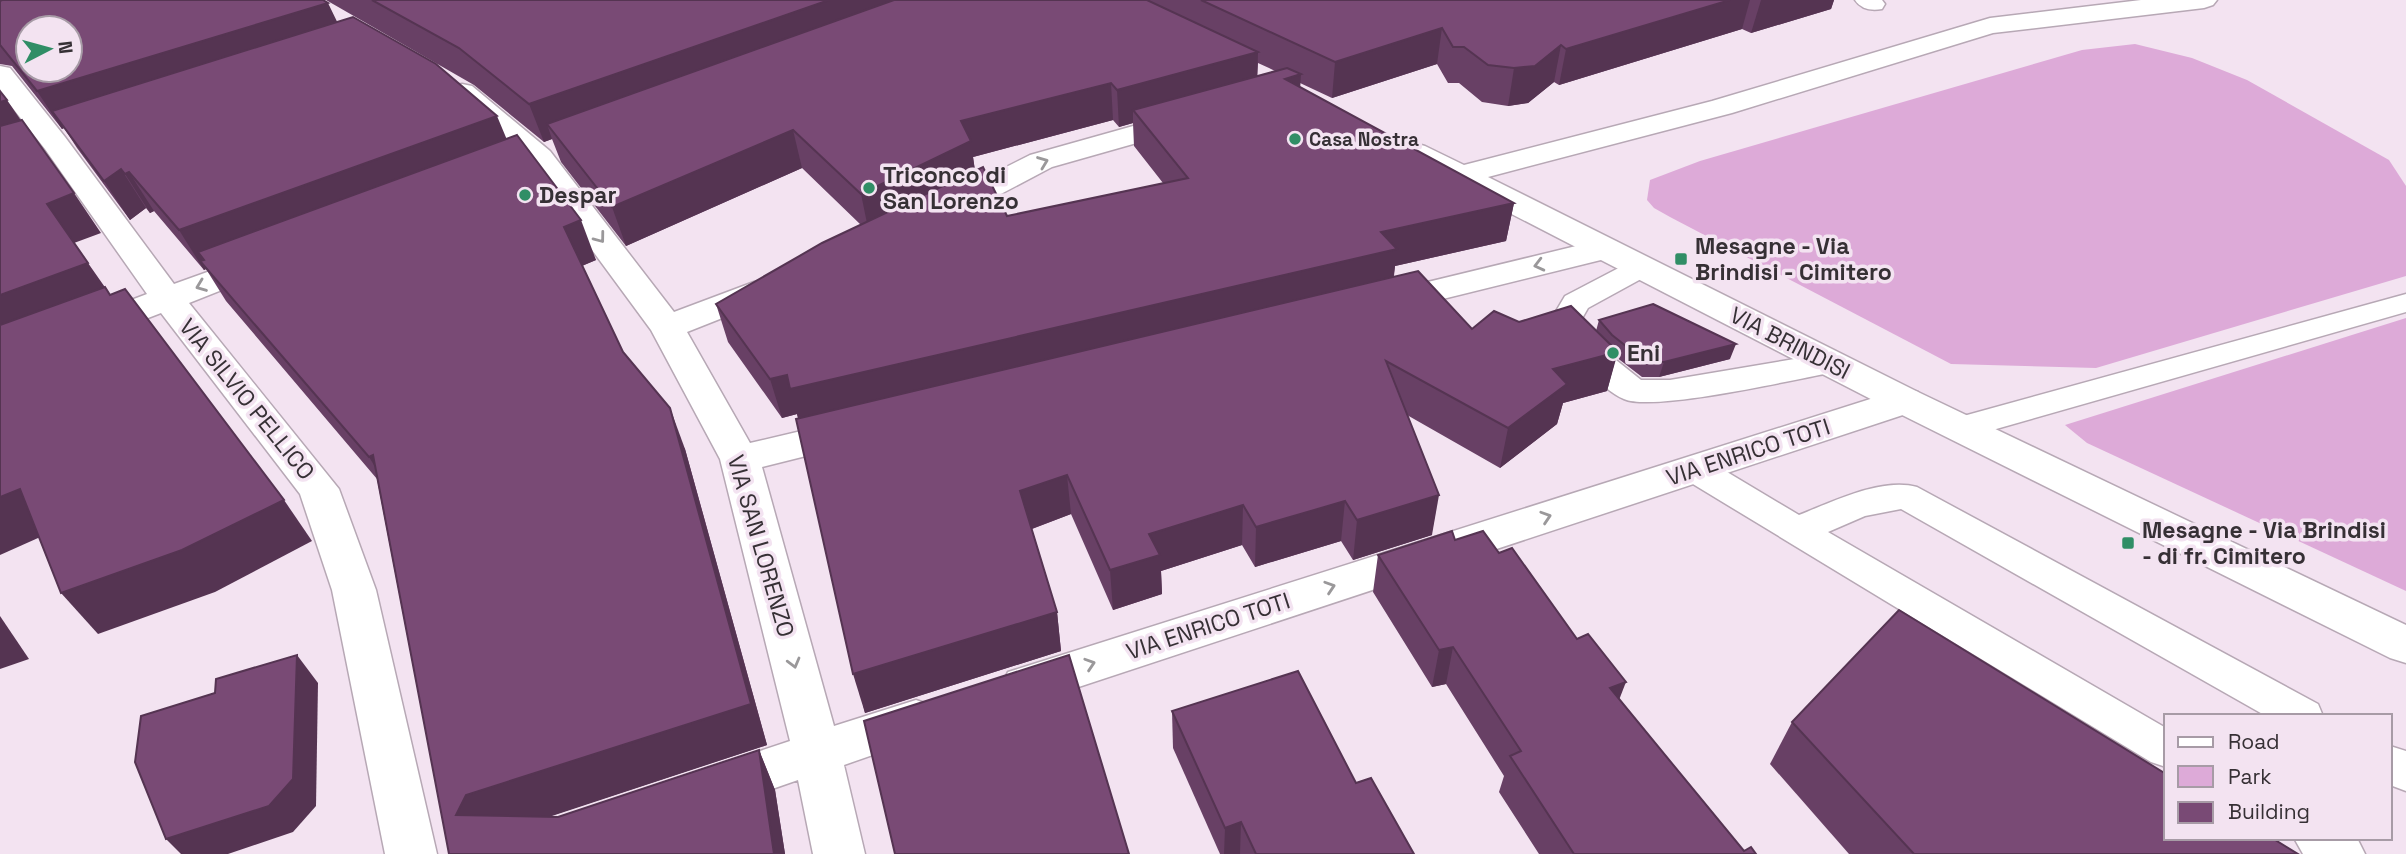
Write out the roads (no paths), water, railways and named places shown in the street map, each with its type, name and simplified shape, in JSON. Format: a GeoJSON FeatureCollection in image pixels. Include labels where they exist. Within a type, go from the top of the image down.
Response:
{"type":"FeatureCollection","features":[{"type":"Feature","properties":{"kind":"street"},"geometry":{"type":"LineString","coordinates":[[1462,175],[1722,107],[1990,26],[2204,0]]}},
{"type":"Feature","properties":{"kind":"street","name":"VIA SILVIO PELLICO"},"geometry":{"type":"LineString","coordinates":[[0,74],[56,142],[167,298],[319,489],[354,590],[411,854]]}},
{"type":"Feature","properties":{"kind":"street","name":"VIA SAN LORENZO"},"geometry":{"type":"LineString","coordinates":[[429,74],[554,152],[667,327],[740,459],[817,752],[839,854]]}},
{"type":"Feature","properties":{"kind":"street"},"geometry":{"type":"LineString","coordinates":[[925,220],[1041,161],[1209,113]]}},
{"type":"Feature","properties":{"kind":"street","name":"VIA BRINDISI"},"geometry":{"type":"LineString","coordinates":[[1387,139],[1905,401],[2406,645]]}},
{"type":"Feature","properties":{"kind":"street"},"geometry":{"type":"LineString","coordinates":[[501,172],[554,152]]}},
{"type":"Feature","properties":{"kind":"street"},"geometry":{"type":"LineString","coordinates":[[1348,311],[1605,249]]}},
{"type":"Feature","properties":{"kind":"street"},"geometry":{"type":"LineString","coordinates":[[0,363],[295,250]]}},
{"type":"Feature","properties":{"kind":"street"},"geometry":{"type":"LineString","coordinates":[[667,327],[793,278]]}},
{"type":"Feature","properties":{"kind":"street","name":"VIA ENRICO TOTI"},"geometry":{"type":"LineString","coordinates":[[685,796],[1905,401]]}},
{"type":"Feature","properties":{"kind":"street"},"geometry":{"type":"LineString","coordinates":[[740,459],[889,423]]}},
{"type":"Feature","properties":{"kind":"lane"},"geometry":{"type":"LineString","coordinates":[[1642,267],[1576,302],[1564,323],[1595,359],[1633,391],[1670,391],[1830,363]]}},
{"type":"Feature","properties":{"kind":"lane"},"geometry":{"type":"LineString","coordinates":[[1961,428],[2406,303]]}},
{"type":"Feature","properties":{"kind":"lane"},"geometry":{"type":"LineString","coordinates":[[1695,469],[2164,749]]}},
{"type":"Feature","properties":{"kind":"lane"},"geometry":{"type":"LineString","coordinates":[[1797,531],[1858,505],[1905,496],[2299,714]]}},
{"type":"Feature","properties":{"kind":"lane"},"geometry":{"type":"LineString","coordinates":[[2319,840],[2343,854]]}},
{"type":"Feature","properties":{"kind":"place","name":"Casa Nostra"},"geometry":{"type":"Point","coordinates":[1295,139]}},
{"type":"Feature","properties":{"kind":"place","name":"Triconco di San Lorenzo"},"geometry":{"type":"Point","coordinates":[869,188]}},
{"type":"Feature","properties":{"kind":"place","name":"Despar"},"geometry":{"type":"Point","coordinates":[525,195]}},
{"type":"Feature","properties":{"kind":"place","name":"Mesagne - Via Brindisi - Cimitero"},"geometry":{"type":"Point","coordinates":[1681,259]}},
{"type":"Feature","properties":{"kind":"place","name":"Eni"},"geometry":{"type":"Point","coordinates":[1613,353]}},
{"type":"Feature","properties":{"kind":"place","name":"Mesagne - Via Brindisi - di fr. Cimitero"},"geometry":{"type":"Point","coordinates":[2128,543]}}]}
